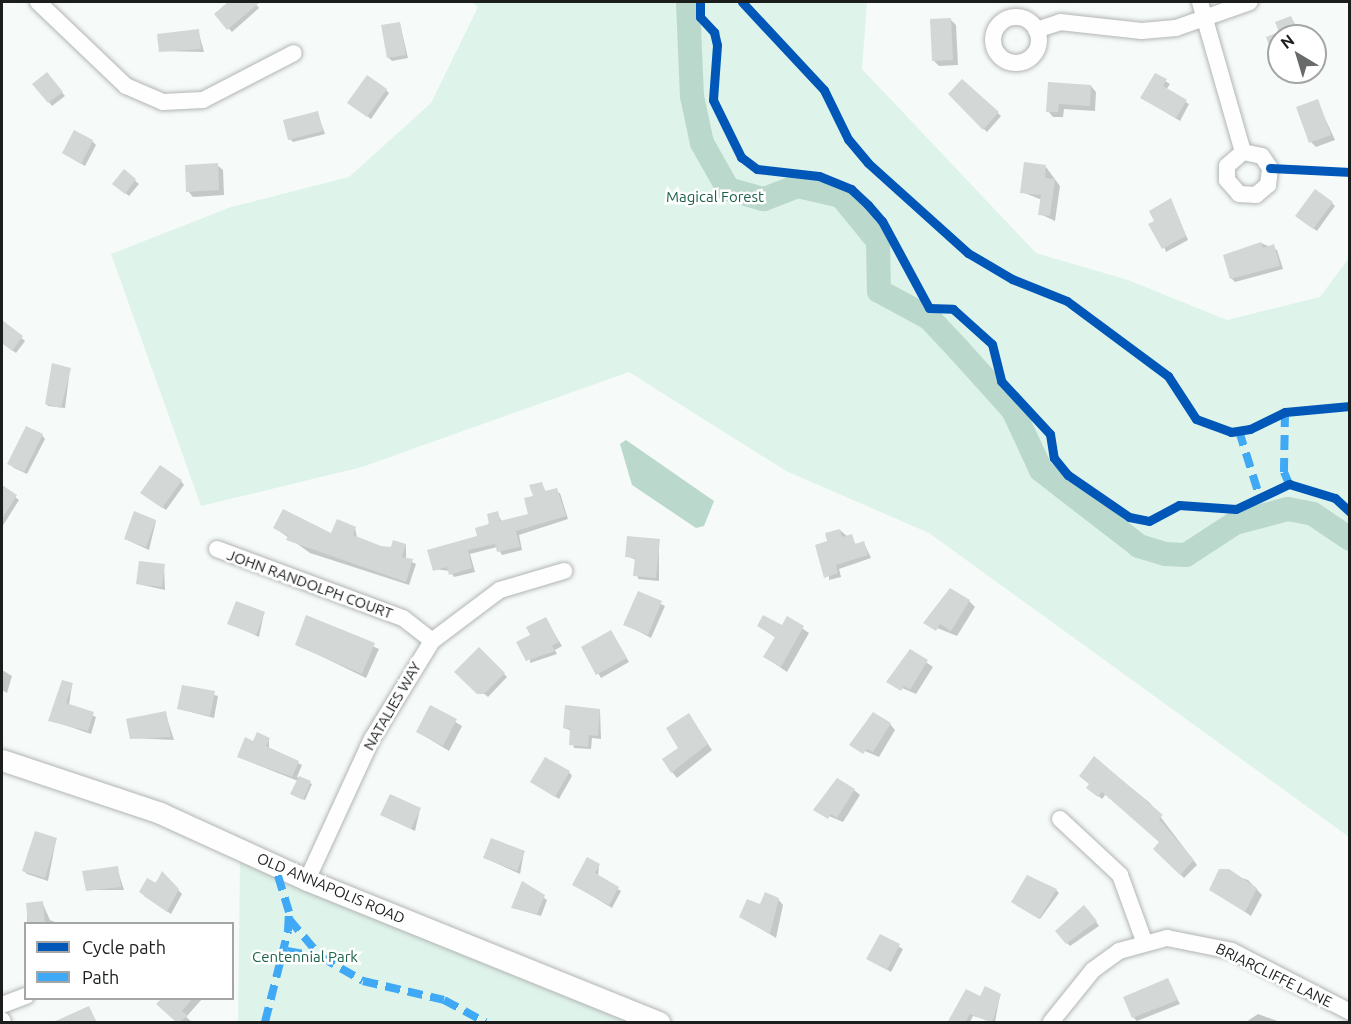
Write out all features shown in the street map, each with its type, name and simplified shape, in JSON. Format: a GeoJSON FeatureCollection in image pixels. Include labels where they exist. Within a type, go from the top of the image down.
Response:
{"type":"FeatureCollection","features":[{"type":"Feature","properties":{"kind":"street"},"geometry":{"type":"LineString","coordinates":[[38,2],[126,86],[163,102],[202,100],[294,53]]}},
{"type":"Feature","properties":{"kind":"street"},"geometry":{"type":"LineString","coordinates":[[1200,2],[1243,152]]}},
{"type":"Feature","properties":{"kind":"street"},"geometry":{"type":"LineString","coordinates":[[1036,30],[1060,22],[1142,31],[1206,20],[1250,2]]}},
{"type":"Feature","properties":{"kind":"street","name":"JOHN RANDOLPH COURT"},"geometry":{"type":"LineString","coordinates":[[217,549],[388,611],[432,641]]}},
{"type":"Feature","properties":{"kind":"street","name":"NATALIES WAY"},"geometry":{"type":"LineString","coordinates":[[307,880],[372,739],[432,641],[500,590],[564,571]]}},
{"type":"Feature","properties":{"kind":"street","name":"OLD ANNAPOLIS ROAD"},"geometry":{"type":"LineString","coordinates":[[3,766],[160,813],[307,880],[659,1023]]}},
{"type":"Feature","properties":{"kind":"street"},"geometry":{"type":"LineString","coordinates":[[1060,819],[1120,875],[1144,941]]}},
{"type":"Feature","properties":{"kind":"street","name":"BRIARCLIFFE LANE"},"geometry":{"type":"LineString","coordinates":[[1051,1023],[1093,970],[1144,941],[1187,939],[1232,951],[1350,1012]]}},
{"type":"Feature","properties":{"kind":"street"},"geometry":{"type":"LineString","coordinates":[[2,1005],[24,997]]}},
{"type":"Feature","properties":{"kind":"green space","name":"Magical Forest"},"geometry":{"type":"Polygon","coordinates":[[[471,2],[867,2],[862,69],[1036,253],[1128,280],[1227,320],[1320,297],[1349,258],[1349,837],[929,533],[786,471],[629,372],[362,467],[201,506],[111,254],[231,207],[349,177],[431,103],[478,7],[471,2]]]}},
{"type":"Feature","properties":{"kind":"green space","name":"Centennial Park"},"geometry":{"type":"Polygon","coordinates":[[[240,860],[642,1022],[238,1022],[240,860]]]}},
{"type":"Feature","properties":{"kind":"shaded area"},"geometry":{"type":"Polygon","coordinates":[[[626,440],[714,501],[704,526],[696,528],[632,485],[620,444],[626,440]]]}},
{"type":"Feature","properties":{"kind":"building"},"geometry":{"type":"Polygon","coordinates":[[[228,2],[260,2],[227,30],[214,14],[228,2]]]}},
{"type":"Feature","properties":{"kind":"building"},"geometry":{"type":"Polygon","coordinates":[[[1291,16],[1294,24],[1276,24],[1275,22],[1291,16]]]}},
{"type":"Feature","properties":{"kind":"building"},"geometry":{"type":"Polygon","coordinates":[[[951,18],[953,60],[932,61],[930,19],[951,18]]]}},
{"type":"Feature","properties":{"kind":"building"},"geometry":{"type":"Polygon","coordinates":[[[400,22],[406,55],[387,58],[381,25],[400,22]]]}},
{"type":"Feature","properties":{"kind":"building"},"geometry":{"type":"Polygon","coordinates":[[[199,29],[201,49],[159,52],[157,34],[199,29]]]}},
{"type":"Feature","properties":{"kind":"building"},"geometry":{"type":"Polygon","coordinates":[[[47,72],[63,92],[48,103],[32,84],[47,72]]]}},
{"type":"Feature","properties":{"kind":"building"},"geometry":{"type":"Polygon","coordinates":[[[1155,73],[1167,79],[1163,86],[1187,100],[1176,118],[1140,98],[1155,73]]]}},
{"type":"Feature","properties":{"kind":"building"},"geometry":{"type":"Polygon","coordinates":[[[367,75],[387,89],[367,117],[347,103],[367,75]]]}},
{"type":"Feature","properties":{"kind":"building"},"geometry":{"type":"Polygon","coordinates":[[[962,79],[999,112],[983,130],[948,94],[962,79]]]}},
{"type":"Feature","properties":{"kind":"building"},"geometry":{"type":"Polygon","coordinates":[[[1048,82],[1091,85],[1090,106],[1059,104],[1058,112],[1046,112],[1048,82]]]}},
{"type":"Feature","properties":{"kind":"building"},"geometry":{"type":"Polygon","coordinates":[[[1318,99],[1331,135],[1309,143],[1296,107],[1318,99]]]}},
{"type":"Feature","properties":{"kind":"building"},"geometry":{"type":"Polygon","coordinates":[[[318,111],[323,131],[288,140],[283,120],[318,111]]]}},
{"type":"Feature","properties":{"kind":"building"},"geometry":{"type":"Polygon","coordinates":[[[74,130],[93,140],[81,164],[62,153],[74,130]]]}},
{"type":"Feature","properties":{"kind":"building"},"geometry":{"type":"Polygon","coordinates":[[[1024,162],[1046,165],[1045,178],[1055,179],[1050,216],[1038,215],[1041,195],[1020,193],[1024,162]]]}},
{"type":"Feature","properties":{"kind":"building"},"geometry":{"type":"Polygon","coordinates":[[[218,163],[219,190],[186,192],[185,165],[218,163]]]}},
{"type":"Feature","properties":{"kind":"building"},"geometry":{"type":"Polygon","coordinates":[[[124,169],[136,179],[125,194],[112,184],[124,169]]]}},
{"type":"Feature","properties":{"kind":"building"},"geometry":{"type":"Polygon","coordinates":[[[1315,189],[1333,202],[1313,229],[1295,216],[1315,189]]]}},
{"type":"Feature","properties":{"kind":"building"},"geometry":{"type":"Polygon","coordinates":[[[1171,198],[1186,236],[1162,249],[1148,224],[1154,221],[1149,211],[1171,198]]]}},
{"type":"Feature","properties":{"kind":"building"},"geometry":{"type":"Polygon","coordinates":[[[1261,242],[1263,248],[1274,244],[1280,266],[1230,279],[1223,255],[1261,242]]]}},
{"type":"Feature","properties":{"kind":"building"},"geometry":{"type":"Polygon","coordinates":[[[2,320],[23,336],[12,351],[2,343],[2,320]]]}},
{"type":"Feature","properties":{"kind":"building"},"geometry":{"type":"Polygon","coordinates":[[[52,363],[71,368],[61,408],[45,404],[52,363]]]}},
{"type":"Feature","properties":{"kind":"building"},"geometry":{"type":"Polygon","coordinates":[[[26,426],[43,434],[24,472],[7,464],[26,426]]]}},
{"type":"Feature","properties":{"kind":"building"},"geometry":{"type":"Polygon","coordinates":[[[160,465],[182,480],[162,508],[140,493],[160,465]]]}},
{"type":"Feature","properties":{"kind":"building"},"geometry":{"type":"Polygon","coordinates":[[[542,482],[545,491],[557,488],[566,516],[516,531],[520,547],[497,552],[495,544],[468,550],[472,568],[449,575],[447,567],[433,571],[427,550],[477,536],[475,528],[489,524],[487,514],[498,511],[500,521],[528,514],[524,498],[533,496],[529,485],[542,482]]]}},
{"type":"Feature","properties":{"kind":"building"},"geometry":{"type":"Polygon","coordinates":[[[2,485],[17,495],[2,519],[2,485]]]}},
{"type":"Feature","properties":{"kind":"building"},"geometry":{"type":"Polygon","coordinates":[[[283,509],[331,533],[337,519],[356,527],[353,535],[381,546],[391,547],[393,540],[406,544],[402,557],[413,559],[406,582],[286,540],[288,536],[273,528],[283,509]]]}},
{"type":"Feature","properties":{"kind":"building"},"geometry":{"type":"Polygon","coordinates":[[[134,511],[156,520],[146,547],[124,539],[134,511]]]}},
{"type":"Feature","properties":{"kind":"building"},"geometry":{"type":"Polygon","coordinates":[[[840,529],[842,537],[852,534],[855,544],[864,541],[868,555],[836,565],[838,573],[824,578],[815,545],[827,541],[825,533],[840,529]]]}},
{"type":"Feature","properties":{"kind":"building"},"geometry":{"type":"Polygon","coordinates":[[[627,536],[660,539],[656,578],[633,576],[635,558],[625,557],[627,536]]]}},
{"type":"Feature","properties":{"kind":"building"},"geometry":{"type":"Polygon","coordinates":[[[139,561],[165,564],[162,587],[136,584],[139,561]]]}},
{"type":"Feature","properties":{"kind":"building"},"geometry":{"type":"Polygon","coordinates":[[[950,588],[970,600],[951,631],[940,624],[936,631],[923,623],[950,588]]]}},
{"type":"Feature","properties":{"kind":"building"},"geometry":{"type":"Polygon","coordinates":[[[638,591],[662,601],[648,635],[623,625],[638,591]]]}},
{"type":"Feature","properties":{"kind":"building"},"geometry":{"type":"Polygon","coordinates":[[[236,601],[265,612],[256,635],[227,624],[236,601]]]}},
{"type":"Feature","properties":{"kind":"building"},"geometry":{"type":"Polygon","coordinates":[[[306,615],[375,643],[362,674],[295,645],[306,615]]]}},
{"type":"Feature","properties":{"kind":"building"},"geometry":{"type":"Polygon","coordinates":[[[763,615],[782,625],[787,616],[804,626],[781,667],[763,657],[775,637],[757,626],[763,615]]]}},
{"type":"Feature","properties":{"kind":"building"},"geometry":{"type":"Polygon","coordinates":[[[546,617],[559,642],[552,646],[555,651],[526,661],[516,642],[530,635],[526,627],[546,617]]]}},
{"type":"Feature","properties":{"kind":"building"},"geometry":{"type":"Polygon","coordinates":[[[611,630],[627,658],[596,675],[581,647],[611,630]]]}},
{"type":"Feature","properties":{"kind":"building"},"geometry":{"type":"Polygon","coordinates":[[[479,647],[505,673],[484,694],[477,694],[454,672],[479,647]]]}},
{"type":"Feature","properties":{"kind":"building"},"geometry":{"type":"Polygon","coordinates":[[[910,649],[928,660],[910,690],[904,686],[901,691],[886,682],[910,649]]]}},
{"type":"Feature","properties":{"kind":"building"},"geometry":{"type":"Polygon","coordinates":[[[62,680],[73,683],[66,703],[94,712],[88,731],[48,721],[62,680]]]}},
{"type":"Feature","properties":{"kind":"building"},"geometry":{"type":"Polygon","coordinates":[[[182,685],[215,691],[210,716],[177,709],[182,685]]]}},
{"type":"Feature","properties":{"kind":"building"},"geometry":{"type":"Polygon","coordinates":[[[430,705],[457,719],[443,746],[416,732],[430,705]]]}},
{"type":"Feature","properties":{"kind":"building"},"geometry":{"type":"Polygon","coordinates":[[[565,705],[600,709],[598,736],[589,735],[588,747],[569,745],[570,729],[563,728],[565,705]]]}},
{"type":"Feature","properties":{"kind":"building"},"geometry":{"type":"Polygon","coordinates":[[[166,711],[171,737],[130,739],[126,719],[166,711]]]}},
{"type":"Feature","properties":{"kind":"building"},"geometry":{"type":"Polygon","coordinates":[[[873,712],[891,723],[873,752],[867,749],[863,754],[849,745],[873,712]]]}},
{"type":"Feature","properties":{"kind":"building"},"geometry":{"type":"Polygon","coordinates":[[[689,713],[708,744],[671,773],[662,759],[678,748],[666,728],[689,713]]]}},
{"type":"Feature","properties":{"kind":"building"},"geometry":{"type":"Polygon","coordinates":[[[257,732],[270,738],[266,746],[299,761],[292,777],[237,757],[245,737],[253,741],[257,732]]]}},
{"type":"Feature","properties":{"kind":"building"},"geometry":{"type":"Polygon","coordinates":[[[1094,756],[1163,815],[1159,819],[1194,860],[1180,875],[1153,849],[1159,842],[1102,792],[1098,797],[1086,788],[1089,784],[1079,776],[1094,756]]]}},
{"type":"Feature","properties":{"kind":"building"},"geometry":{"type":"Polygon","coordinates":[[[545,757],[570,771],[555,797],[530,782],[545,757]]]}},
{"type":"Feature","properties":{"kind":"building"},"geometry":{"type":"Polygon","coordinates":[[[299,776],[311,781],[303,800],[290,794],[299,776]]]}},
{"type":"Feature","properties":{"kind":"building"},"geometry":{"type":"Polygon","coordinates":[[[837,778],[855,789],[837,818],[831,814],[828,819],[813,810],[837,778]]]}},
{"type":"Feature","properties":{"kind":"building"},"geometry":{"type":"Polygon","coordinates":[[[390,794],[421,808],[411,829],[380,815],[390,794]]]}},
{"type":"Feature","properties":{"kind":"building"},"geometry":{"type":"Polygon","coordinates":[[[35,831],[57,838],[45,878],[22,871],[35,831]]]}},
{"type":"Feature","properties":{"kind":"building"},"geometry":{"type":"Polygon","coordinates":[[[491,838],[525,851],[517,871],[483,858],[491,838]]]}},
{"type":"Feature","properties":{"kind":"building"},"geometry":{"type":"Polygon","coordinates":[[[587,857],[600,864],[595,873],[619,887],[609,905],[572,885],[587,857]]]}},
{"type":"Feature","properties":{"kind":"building"},"geometry":{"type":"Polygon","coordinates":[[[118,866],[121,887],[86,891],[82,871],[118,866]]]}},
{"type":"Feature","properties":{"kind":"building"},"geometry":{"type":"Polygon","coordinates":[[[1219,869],[1229,869],[1257,888],[1245,912],[1209,890],[1219,869]]]}},
{"type":"Feature","properties":{"kind":"building"},"geometry":{"type":"Polygon","coordinates":[[[162,871],[179,889],[167,912],[139,892],[147,878],[156,883],[162,871]]]}},
{"type":"Feature","properties":{"kind":"building"},"geometry":{"type":"Polygon","coordinates":[[[1027,875],[1057,889],[1039,919],[1011,902],[1027,875]]]}},
{"type":"Feature","properties":{"kind":"building"},"geometry":{"type":"Polygon","coordinates":[[[522,881],[545,895],[537,914],[511,908],[522,881]]]}},
{"type":"Feature","properties":{"kind":"building"},"geometry":{"type":"Polygon","coordinates":[[[765,892],[779,898],[770,934],[739,917],[747,899],[760,904],[765,892]]]}},
{"type":"Feature","properties":{"kind":"building"},"geometry":{"type":"Polygon","coordinates":[[[43,901],[45,922],[28,922],[26,903],[43,901]]]}},
{"type":"Feature","properties":{"kind":"building"},"geometry":{"type":"Polygon","coordinates":[[[1084,905],[1097,921],[1066,944],[1055,931],[1084,905]]]}},
{"type":"Feature","properties":{"kind":"building"},"geometry":{"type":"Polygon","coordinates":[[[880,934],[900,944],[887,970],[866,959],[880,934]]]}},
{"type":"Feature","properties":{"kind":"building"},"geometry":{"type":"Polygon","coordinates":[[[1168,978],[1178,1000],[1132,1018],[1123,997],[1168,978]]]}},
{"type":"Feature","properties":{"kind":"building"},"geometry":{"type":"Polygon","coordinates":[[[985,986],[1001,994],[992,1023],[970,1014],[965,1023],[947,1023],[966,989],[980,996],[985,986]]]}},
{"type":"Feature","properties":{"kind":"building"},"geometry":{"type":"Polygon","coordinates":[[[160,1000],[191,1000],[182,1011],[188,1016],[177,1023],[156,1004],[160,1000]]]}},
{"type":"Feature","properties":{"kind":"building"},"geometry":{"type":"Polygon","coordinates":[[[89,1006],[97,1023],[51,1023],[89,1006]]]}},
{"type":"Feature","properties":{"kind":"waterway"},"geometry":{"type":"LineString","coordinates":[[688,2],[692,96],[702,143],[728,189],[764,199],[798,186],[841,196],[878,241],[879,291],[929,318],[959,350],[1013,410],[1041,470],[1139,546],[1165,554],[1186,555],[1235,523],[1288,509],[1313,514],[1350,539]]}},
{"type":"Feature","properties":{"kind":"marked path"},"geometry":{"type":"LineString","coordinates":[[1285,412],[1284,472],[1289,484]]}},
{"type":"Feature","properties":{"kind":"marked path"},"geometry":{"type":"LineString","coordinates":[[1239,431],[1259,495]]}},
{"type":"Feature","properties":{"kind":"marked path"},"geometry":{"type":"LineString","coordinates":[[265,1022],[288,931],[289,912],[275,866]]}},
{"type":"Feature","properties":{"kind":"marked path"},"geometry":{"type":"LineString","coordinates":[[289,919],[321,957]]}},
{"type":"Feature","properties":{"kind":"marked path"},"geometry":{"type":"LineString","coordinates":[[287,951],[321,957],[363,981],[444,1000],[485,1022]]}},
{"type":"Feature","properties":{"kind":"cycle path"},"geometry":{"type":"LineString","coordinates":[[700,2],[700,17],[714,32],[717,45],[713,100],[741,157],[757,169],[819,176],[851,189],[868,205],[882,221],[929,308],[953,309],[992,344],[1001,381],[1050,434],[1054,458],[1068,475],[1129,517],[1149,521],[1179,505],[1236,509],[1289,484],[1335,498],[1350,512]]}},
{"type":"Feature","properties":{"kind":"cycle path"},"geometry":{"type":"LineString","coordinates":[[742,2],[824,90],[848,139],[868,163],[968,253],[1012,279],[1067,301],[1168,376],[1196,419],[1231,432],[1250,429],[1285,412],[1350,406]]}},
{"type":"Feature","properties":{"kind":"cycle path"},"geometry":{"type":"LineString","coordinates":[[1270,168],[1350,172]]}}]}
